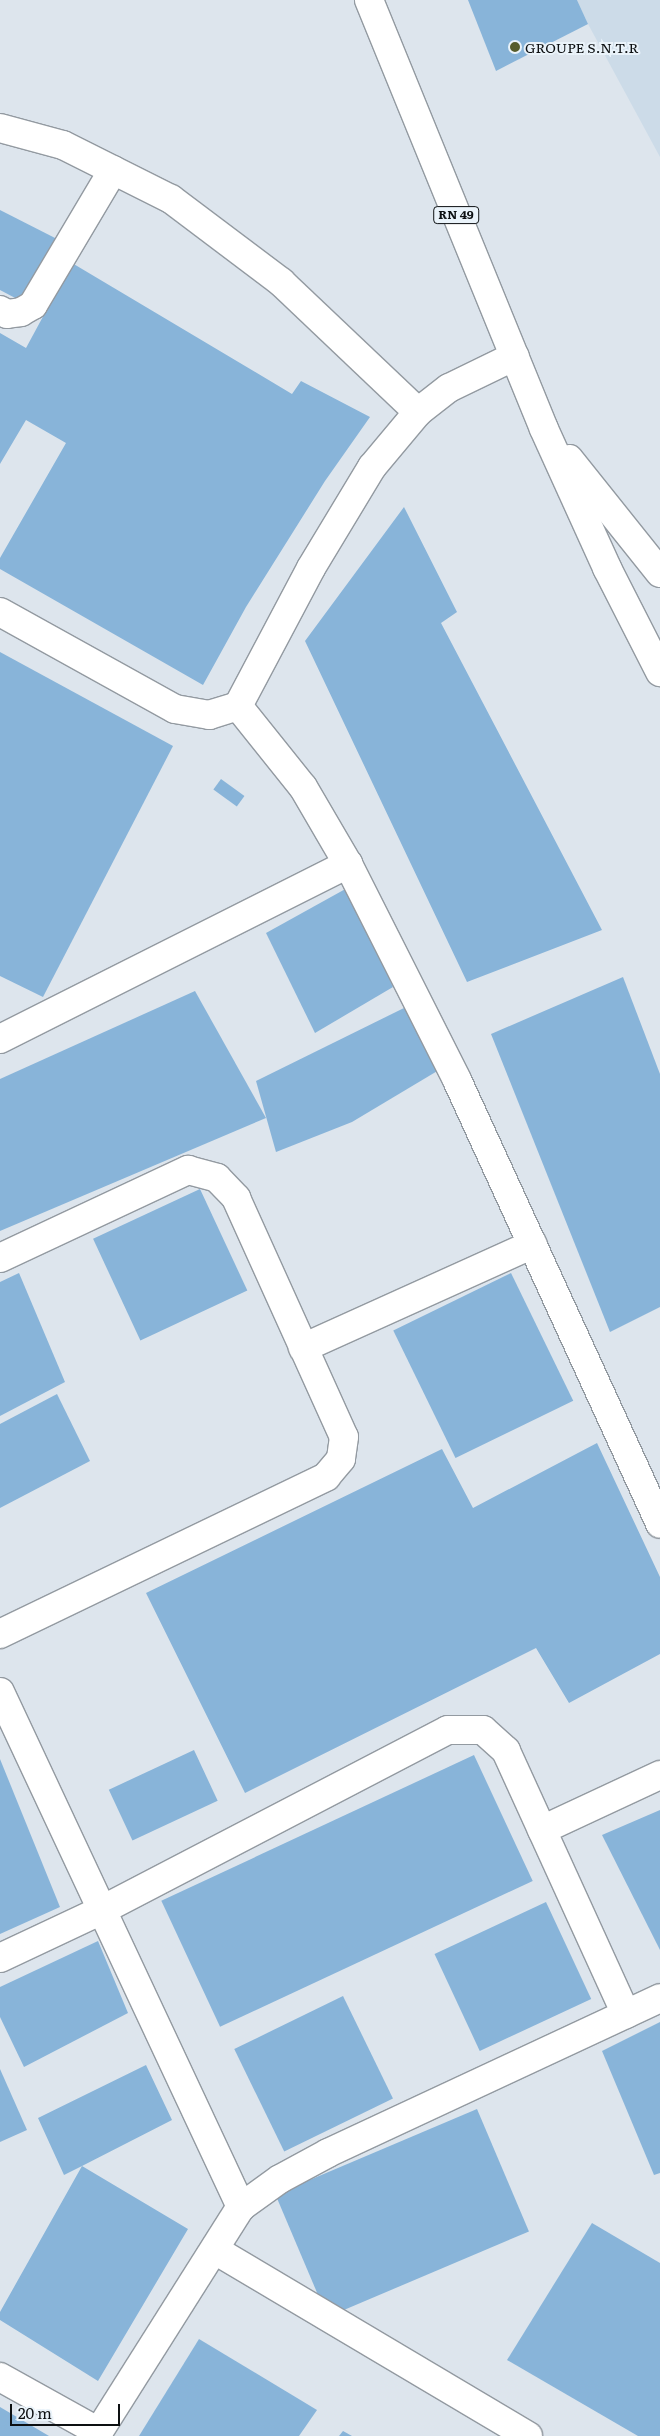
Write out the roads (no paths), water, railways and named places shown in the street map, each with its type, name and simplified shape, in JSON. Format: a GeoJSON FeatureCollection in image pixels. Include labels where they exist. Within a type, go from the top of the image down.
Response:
{"type":"FeatureCollection","features":[{"type":"Feature","properties":{"kind":"main road","name":"RN 49"},"geometry":{"type":"LineString","coordinates":[[369,0],[544,429],[607,568],[660,672]]}},
{"type":"Feature","properties":{"kind":"main road"},"geometry":{"type":"LineString","coordinates":[[0,128],[63,145],[171,199],[280,282],[418,412]]}},
{"type":"Feature","properties":{"kind":"main road"},"geometry":{"type":"LineString","coordinates":[[0,310],[7,314],[21,312],[33,305],[113,170]]}},
{"type":"Feature","properties":{"kind":"main road"},"geometry":{"type":"LineString","coordinates":[[0,612],[176,709],[209,715],[238,706],[311,568],[372,467],[418,412],[449,388],[515,356]]}},
{"type":"Feature","properties":{"kind":"main road","name":"RN 49"},"geometry":{"type":"LineString","coordinates":[[544,429],[660,573]]}},
{"type":"Feature","properties":{"kind":"main road"},"geometry":{"type":"LineString","coordinates":[[238,706],[303,787],[348,864],[458,1080],[660,1524]]}},
{"type":"Feature","properties":{"kind":"main road"},"geometry":{"type":"LineString","coordinates":[[0,1039],[348,864]]}},
{"type":"Feature","properties":{"kind":"main road"},"geometry":{"type":"LineString","coordinates":[[0,1258],[188,1170],[217,1178],[236,1198],[344,1437],[341,1459],[326,1477],[0,1634]]}},
{"type":"Feature","properties":{"kind":"main road"},"geometry":{"type":"LineString","coordinates":[[304,1348],[533,1244]]}},
{"type":"Feature","properties":{"kind":"main road"},"geometry":{"type":"LineString","coordinates":[[0,1692],[241,2207]]}},
{"type":"Feature","properties":{"kind":"main road"},"geometry":{"type":"LineString","coordinates":[[0,1958],[102,1910],[448,1730],[483,1730],[506,1751],[626,2014]]}},
{"type":"Feature","properties":{"kind":"main road"},"geometry":{"type":"LineString","coordinates":[[542,1830],[660,1775]]}},
{"type":"Feature","properties":{"kind":"main road"},"geometry":{"type":"LineString","coordinates":[[0,2377],[97,2434],[241,2207],[280,2179],[328,2153],[660,1998]]}},
{"type":"Feature","properties":{"kind":"main road"},"geometry":{"type":"LineString","coordinates":[[215,2250],[520,2434]]}},
{"type":"Feature","properties":{"kind":"place","name":"GROUPE S.N.T.R"},"geometry":{"type":"Point","coordinates":[515,47]}}]}
